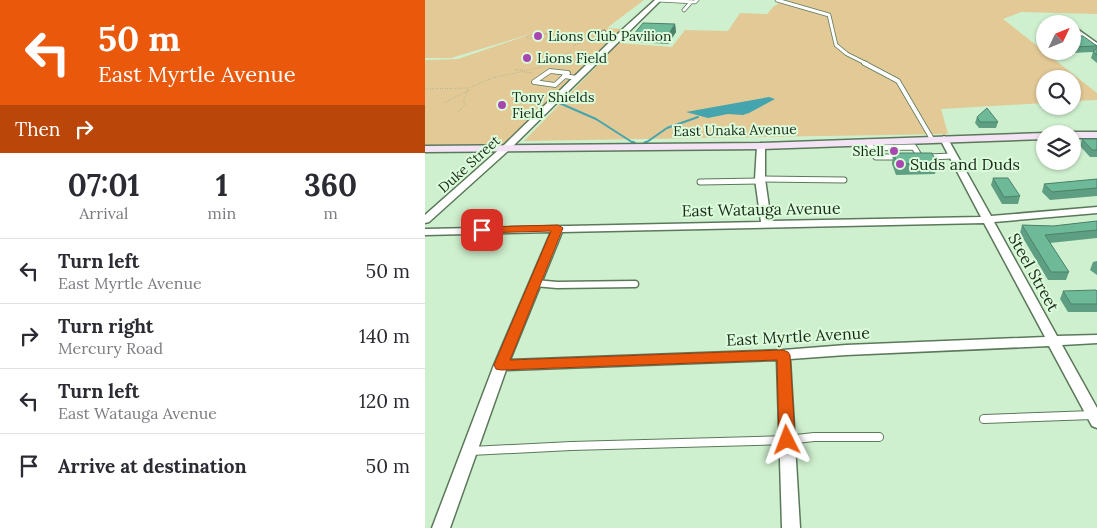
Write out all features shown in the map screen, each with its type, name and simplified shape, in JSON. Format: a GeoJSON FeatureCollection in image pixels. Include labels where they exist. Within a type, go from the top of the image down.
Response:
{"type":"FeatureCollection","features":[{"type":"Feature","properties":{"kind":"main road"},"geometry":{"type":"LineString","coordinates":[[1081,135],[1097,134]]}},
{"type":"Feature","properties":{"kind":"main road","name":"East Unaka Avenue"},"geometry":{"type":"LineString","coordinates":[[425,149],[870,145],[1036,136]]}},
{"type":"Feature","properties":{"kind":"street","name":"Duke Street"},"geometry":{"type":"LineString","coordinates":[[425,220],[506,148],[658,0]]}},
{"type":"Feature","properties":{"kind":"street"},"geometry":{"type":"LineString","coordinates":[[1081,34],[1097,46]]}},
{"type":"Feature","properties":{"kind":"street","name":"Steel Street"},"geometry":{"type":"LineString","coordinates":[[928,141],[952,156],[1095,418]]}},
{"type":"Feature","properties":{"kind":"street"},"geometry":{"type":"LineString","coordinates":[[761,146],[760,180],[766,224]]}},
{"type":"Feature","properties":{"kind":"street","name":"East Watauga Avenue"},"geometry":{"type":"LineString","coordinates":[[425,232],[986,220],[1097,210]]}},
{"type":"Feature","properties":{"kind":"street"},"geometry":{"type":"LineString","coordinates":[[441,528],[501,365],[558,228]]}},
{"type":"Feature","properties":{"kind":"street","name":"East Myrtle Avenue"},"geometry":{"type":"LineString","coordinates":[[501,365],[783,355],[846,350],[1097,339]]}},
{"type":"Feature","properties":{"kind":"street"},"geometry":{"type":"LineString","coordinates":[[783,355],[791,528]]}},
{"type":"Feature","properties":{"kind":"lane"},"geometry":{"type":"LineString","coordinates":[[658,0],[695,2],[697,0]]}},
{"type":"Feature","properties":{"kind":"lane"},"geometry":{"type":"LineString","coordinates":[[777,0],[829,15],[834,23],[835,44],[841,51],[890,74],[898,81],[928,141]]}},
{"type":"Feature","properties":{"kind":"lane"},"geometry":{"type":"LineString","coordinates":[[684,10],[691,2]]}},
{"type":"Feature","properties":{"kind":"lane"},"geometry":{"type":"LineString","coordinates":[[604,32],[597,38],[614,41]]}},
{"type":"Feature","properties":{"kind":"lane"},"geometry":{"type":"LineString","coordinates":[[549,71],[568,73],[564,76],[555,85],[535,82],[549,71]]}},
{"type":"Feature","properties":{"kind":"lane"},"geometry":{"type":"LineString","coordinates":[[564,76],[577,78]]}},
{"type":"Feature","properties":{"kind":"lane"},"geometry":{"type":"LineString","coordinates":[[870,145],[876,157],[928,141]]}},
{"type":"Feature","properties":{"kind":"lane"},"geometry":{"type":"LineString","coordinates":[[920,157],[928,141]]}},
{"type":"Feature","properties":{"kind":"lane"},"geometry":{"type":"LineString","coordinates":[[870,145],[902,157],[900,150]]}},
{"type":"Feature","properties":{"kind":"lane"},"geometry":{"type":"LineString","coordinates":[[911,157],[952,156]]}},
{"type":"Feature","properties":{"kind":"lane"},"geometry":{"type":"LineString","coordinates":[[700,182],[843,180]]}},
{"type":"Feature","properties":{"kind":"lane"},"geometry":{"type":"LineString","coordinates":[[535,283],[557,285],[635,284]]}},
{"type":"Feature","properties":{"kind":"lane"},"geometry":{"type":"LineString","coordinates":[[984,419],[1095,418]]}},
{"type":"Feature","properties":{"kind":"lane"},"geometry":{"type":"LineString","coordinates":[[469,452],[571,446],[787,440],[814,437],[879,437]]}},
{"type":"Feature","properties":{"kind":"path"},"geometry":{"type":"LineString","coordinates":[[515,70],[556,64],[574,48],[574,45],[580,44],[595,29]]}},
{"type":"Feature","properties":{"kind":"path"},"geometry":{"type":"LineString","coordinates":[[534,34],[549,34],[546,39],[527,38],[527,36],[539,32],[589,36]]}},
{"type":"Feature","properties":{"kind":"path"},"geometry":{"type":"LineString","coordinates":[[574,48],[581,47]]}},
{"type":"Feature","properties":{"kind":"path"},"geometry":{"type":"LineString","coordinates":[[445,102],[492,78],[525,70]]}},
{"type":"Feature","properties":{"kind":"path"},"geometry":{"type":"LineString","coordinates":[[521,72],[535,73]]}},
{"type":"Feature","properties":{"kind":"path"},"geometry":{"type":"LineString","coordinates":[[425,89],[469,89]]}},
{"type":"Feature","properties":{"kind":"path"},"geometry":{"type":"LineString","coordinates":[[458,112],[466,104],[463,102],[469,89]]}},
{"type":"Feature","properties":{"kind":"shaded area"},"geometry":{"type":"Polygon","coordinates":[[[425,0],[644,0],[607,28],[626,29],[504,144],[425,145],[425,60],[458,59],[534,33],[451,58],[425,58],[425,0]]]}},
{"type":"Feature","properties":{"kind":"shaded area"},"geometry":{"type":"Polygon","coordinates":[[[786,0],[1097,0],[1097,14],[1021,12],[1003,19],[1036,45],[1036,60],[1055,60],[1068,70],[1036,70],[1036,104],[941,109],[948,134],[524,141],[619,43],[672,47],[685,30],[728,31],[740,13],[767,14],[774,6],[786,0]]]}},
{"type":"Feature","properties":{"kind":"shaded area"},"geometry":{"type":"Polygon","coordinates":[[[1081,80],[1097,93],[1097,100],[1081,101],[1081,80]]]}},
{"type":"Feature","properties":{"kind":"water"},"geometry":{"type":"Polygon","coordinates":[[[769,97],[775,99],[743,115],[728,114],[708,118],[686,112],[769,97]]]}},
{"type":"Feature","properties":{"kind":"building"},"geometry":{"type":"Polygon","coordinates":[[[643,23],[675,24],[668,35],[634,34],[643,23]]]}},
{"type":"Feature","properties":{"kind":"building"},"geometry":{"type":"Polygon","coordinates":[[[1081,36],[1083,36],[1097,46],[1081,47],[1081,36]]]}},
{"type":"Feature","properties":{"kind":"building"},"geometry":{"type":"Polygon","coordinates":[[[1097,47],[1097,55],[1093,52],[1097,47]]]}},
{"type":"Feature","properties":{"kind":"building"},"geometry":{"type":"Polygon","coordinates":[[[987,108],[998,122],[980,122],[977,117],[987,108]]]}},
{"type":"Feature","properties":{"kind":"building"},"geometry":{"type":"Polygon","coordinates":[[[1082,139],[1097,139],[1097,150],[1092,150],[1082,139]]]}},
{"type":"Feature","properties":{"kind":"building"},"geometry":{"type":"Polygon","coordinates":[[[893,153],[932,153],[937,163],[898,164],[893,153]]]}},
{"type":"Feature","properties":{"kind":"building"},"geometry":{"type":"Polygon","coordinates":[[[993,178],[1008,178],[1020,196],[1004,197],[993,178]]]}},
{"type":"Feature","properties":{"kind":"building"},"geometry":{"type":"Polygon","coordinates":[[[1097,179],[1097,188],[1052,192],[1044,184],[1097,179]]]}},
{"type":"Feature","properties":{"kind":"building"},"geometry":{"type":"Polygon","coordinates":[[[1097,221],[1097,230],[1045,235],[1069,272],[1051,272],[1022,225],[1053,226],[1097,221]]]}},
{"type":"Feature","properties":{"kind":"building"},"geometry":{"type":"Polygon","coordinates":[[[1096,290],[1097,304],[1071,304],[1063,291],[1096,290]]]}},
{"type":"Feature","properties":{"kind":"waterway"},"geometry":{"type":"LineString","coordinates":[[557,102],[596,119],[635,144]]}},
{"type":"Feature","properties":{"kind":"waterway"},"geometry":{"type":"LineString","coordinates":[[644,144],[667,128],[698,117]]}},
{"type":"Feature","properties":{"kind":"waterway"},"geometry":{"type":"LineString","coordinates":[[633,142],[640,147],[646,142]]}},
{"type":"Feature","properties":{"kind":"place","name":"Lions Club Pavilion"},"geometry":{"type":"Point","coordinates":[538,36]}},
{"type":"Feature","properties":{"kind":"place","name":"Lions Field"},"geometry":{"type":"Point","coordinates":[527,58]}},
{"type":"Feature","properties":{"kind":"place","name":"Tony Shields Field"},"geometry":{"type":"Point","coordinates":[502,105]}},
{"type":"Feature","properties":{"kind":"place","name":"Shell"},"geometry":{"type":"Point","coordinates":[894,151]}},
{"type":"Feature","properties":{"kind":"place","name":"Suds and Duds"},"geometry":{"type":"Point","coordinates":[900,164]}},
{"type":"Feature","properties":{"kind":"route"},"geometry":{"type":"LineString","coordinates":[[482,230],[558,228],[501,365],[783,355],[787,440]]}}]}
